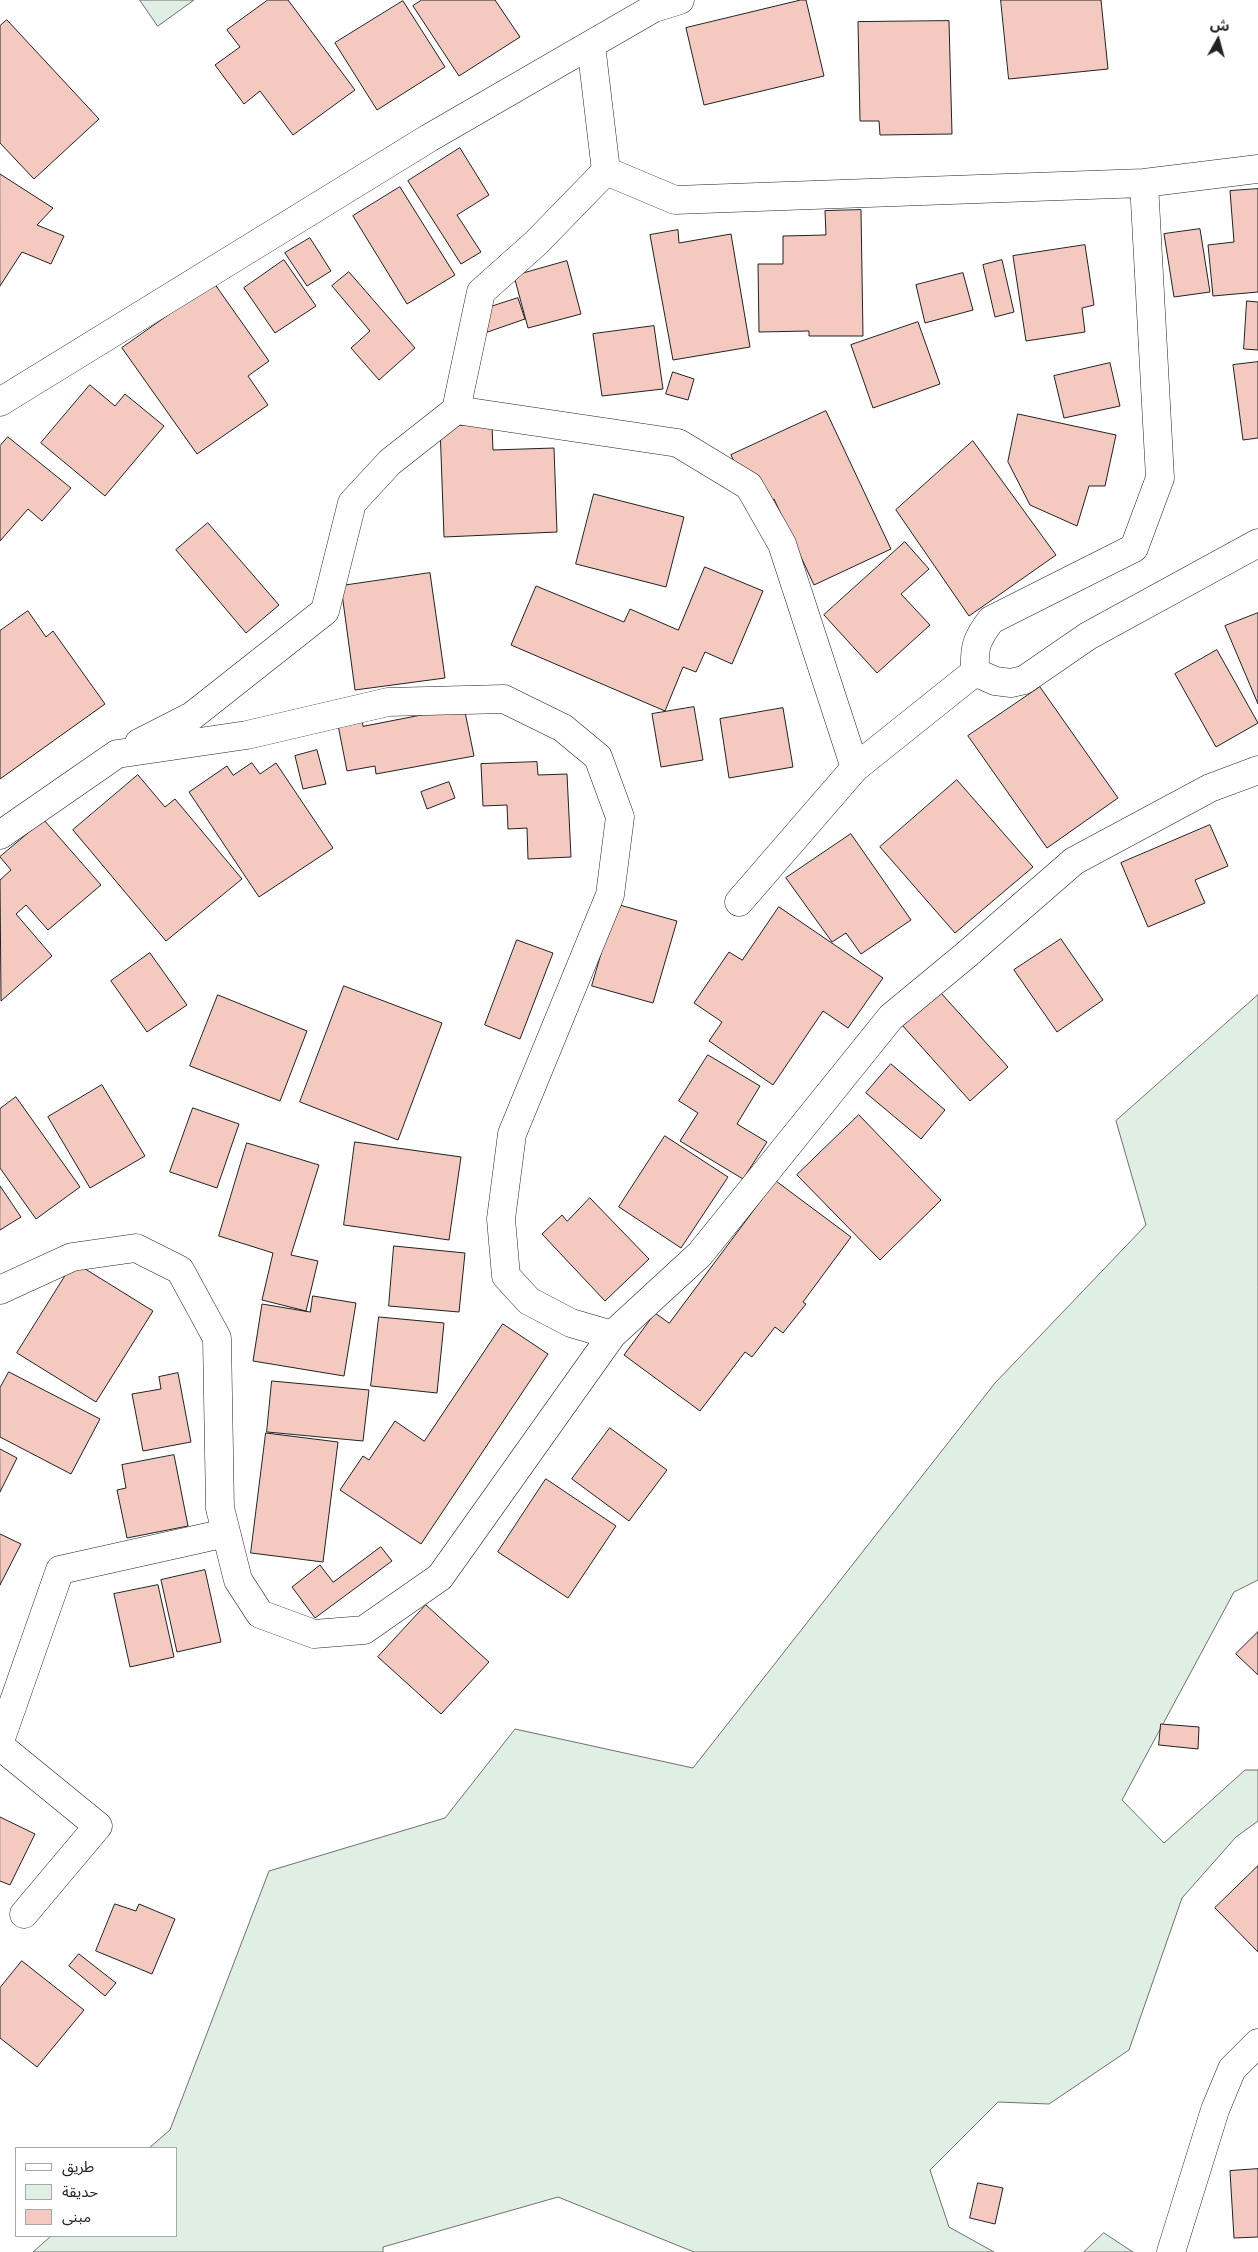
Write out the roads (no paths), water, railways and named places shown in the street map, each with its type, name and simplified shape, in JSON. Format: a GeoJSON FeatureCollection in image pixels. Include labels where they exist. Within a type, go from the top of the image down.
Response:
{"type":"FeatureCollection","features":[{"type":"Feature","properties":{"kind":"street"},"geometry":{"type":"LineString","coordinates":[[0,402],[429,138],[654,8],[680,0]]}},
{"type":"Feature","properties":{"kind":"street"},"geometry":{"type":"LineString","coordinates":[[591,45],[606,171]]}},
{"type":"Feature","properties":{"kind":"street"},"geometry":{"type":"LineString","coordinates":[[606,171],[674,200],[1144,183],[1258,169]]}},
{"type":"Feature","properties":{"kind":"street"},"geometry":{"type":"LineString","coordinates":[[0,835],[117,754],[192,716],[325,611],[352,503],[390,462],[456,410],[480,292],[536,243],[606,171]]}},
{"type":"Feature","properties":{"kind":"street"},"geometry":{"type":"LineString","coordinates":[[975,672],[974,652],[978,637],[991,620],[1134,548],[1160,478],[1144,183]]}},
{"type":"Feature","properties":{"kind":"street"},"geometry":{"type":"LineString","coordinates":[[456,410],[678,443],[750,486],[782,544],[856,768]]}},
{"type":"Feature","properties":{"kind":"street"},"geometry":{"type":"LineString","coordinates":[[975,672],[995,681],[1011,683],[1024,680],[1088,636],[1258,543]]}},
{"type":"Feature","properties":{"kind":"street"},"geometry":{"type":"LineString","coordinates":[[739,902],[856,768],[975,672]]}},
{"type":"Feature","properties":{"kind":"street"},"geometry":{"type":"LineString","coordinates":[[117,754],[246,735],[388,702],[504,699],[563,728],[598,757],[620,817],[610,895],[512,1134],[501,1219],[506,1276],[529,1300],[571,1323],[612,1335]]}},
{"type":"Feature","properties":{"kind":"street"},"geometry":{"type":"LineString","coordinates":[[0,1290],[72,1257],[136,1248],[180,1270],[217,1338],[220,1508],[238,1580],[260,1614],[314,1634],[364,1630],[440,1577],[612,1335],[700,1254],[891,1017],[966,956],[1074,861],[1210,788],[1258,770]]}},
{"type":"Feature","properties":{"kind":"street"},"geometry":{"type":"LineString","coordinates":[[0,1741],[60,1570],[226,1533]]}},
{"type":"Feature","properties":{"kind":"street"},"geometry":{"type":"LineString","coordinates":[[0,1746],[98,1826],[24,1914]]}},
{"type":"Feature","properties":{"kind":"street"},"geometry":{"type":"LineString","coordinates":[[1171,2252],[1216,2110],[1232,2069],[1258,2043]]}}]}
